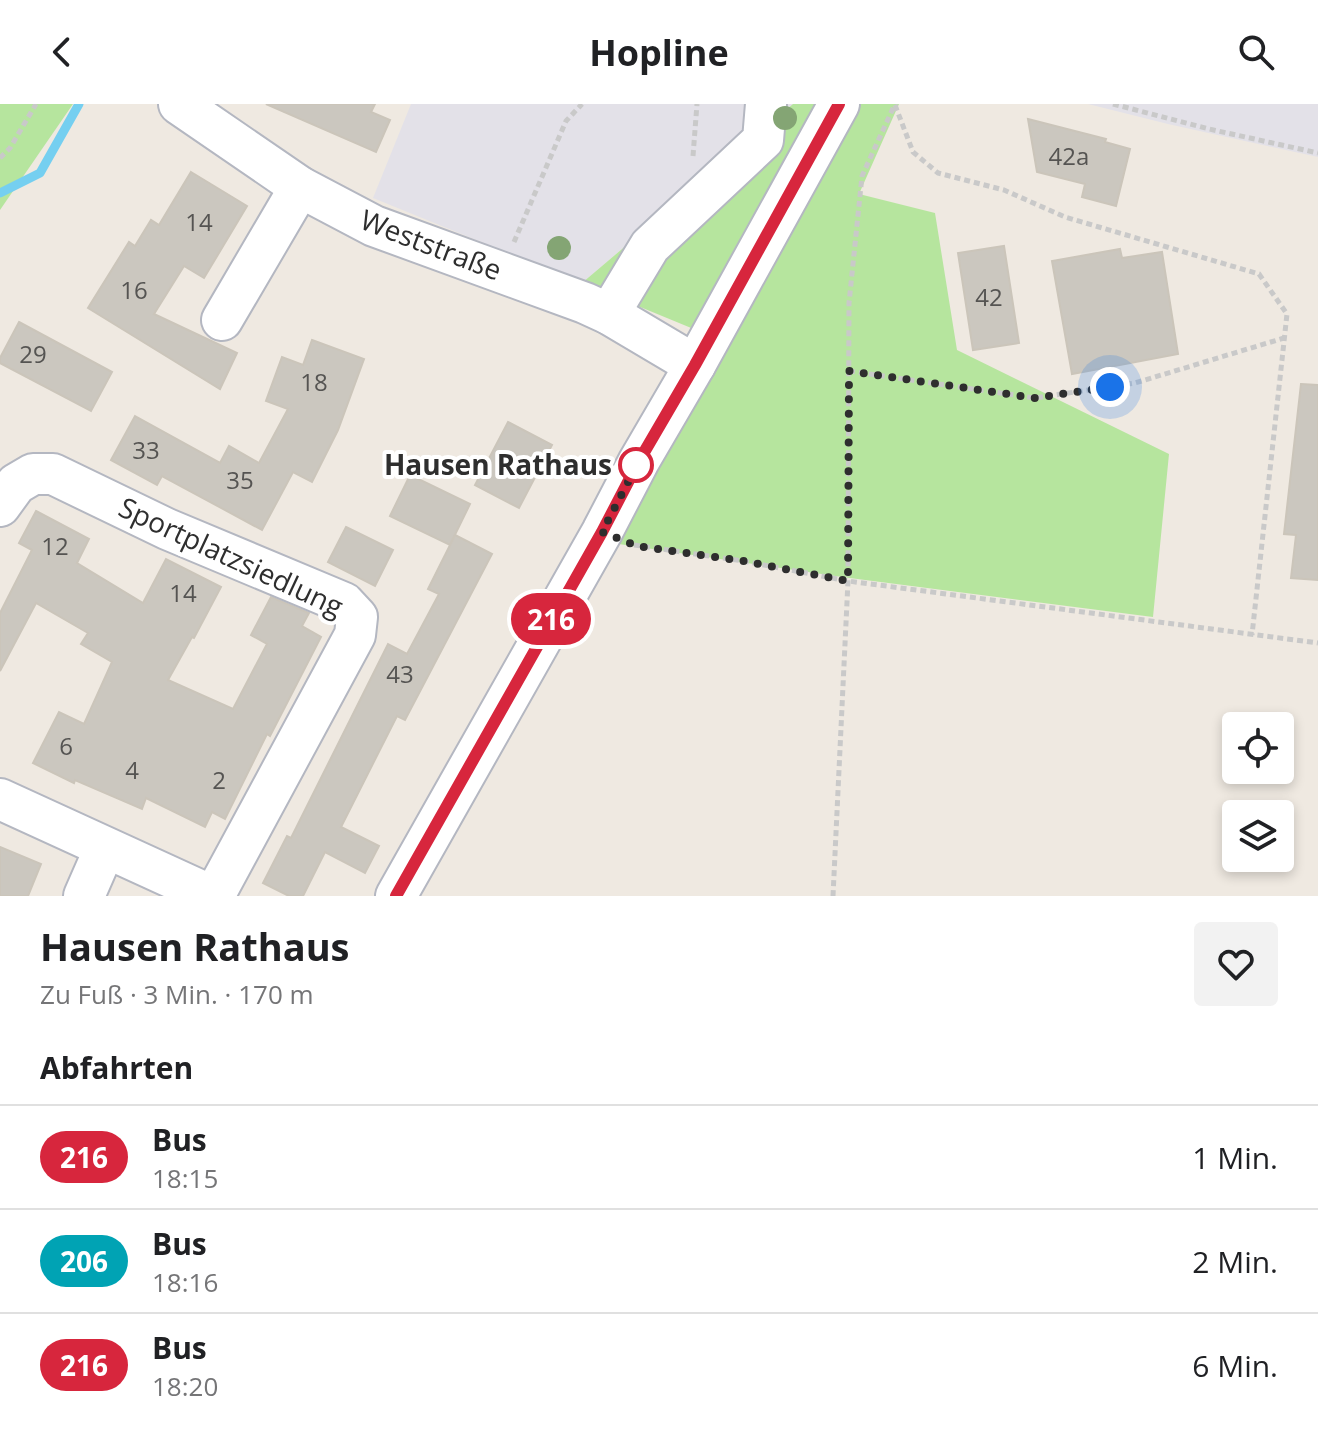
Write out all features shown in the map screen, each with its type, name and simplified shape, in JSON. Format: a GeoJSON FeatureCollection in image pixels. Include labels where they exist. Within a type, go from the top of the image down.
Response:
{"type":"FeatureCollection","features":[{"type":"Feature","properties":{"kind":"street","name":"Weststraße"},"geometry":{"type":"LineString","coordinates":[[179,104],[300,187],[374,226],[609,314],[695,365]]}},
{"type":"Feature","properties":{"kind":"street"},"geometry":{"type":"LineString","coordinates":[[609,314],[650,246],[763,140],[766,104]]}},
{"type":"Feature","properties":{"kind":"street"},"geometry":{"type":"LineString","coordinates":[[396,896],[839,104]]}},
{"type":"Feature","properties":{"kind":"street"},"geometry":{"type":"LineString","coordinates":[[222,320],[300,187]]}},
{"type":"Feature","properties":{"kind":"street","name":"Sportplatzsiedlung"},"geometry":{"type":"LineString","coordinates":[[0,506],[16,484],[33,474],[53,474],[167,529],[344,603],[357,617],[355,635],[213,896],[0,799]]}},
{"type":"Feature","properties":{"kind":"street"},"geometry":{"type":"LineString","coordinates":[[84,896],[105,848]]}},
{"type":"Feature","properties":{"kind":"path"},"geometry":{"type":"LineString","coordinates":[[0,158],[10,148],[36,104]]}},
{"type":"Feature","properties":{"kind":"path"},"geometry":{"type":"LineString","coordinates":[[501,273],[566,121],[582,104]]}},
{"type":"Feature","properties":{"kind":"path"},"geometry":{"type":"LineString","coordinates":[[1113,104],[1318,153]]}},
{"type":"Feature","properties":{"kind":"path"},"geometry":{"type":"LineString","coordinates":[[895,105],[913,152],[938,173],[1004,190],[1065,217],[1259,274],[1287,314],[1252,635]]}},
{"type":"Feature","properties":{"kind":"path"},"geometry":{"type":"LineString","coordinates":[[833,896],[848,581],[849,303],[862,176],[895,105]]}},
{"type":"Feature","properties":{"kind":"path"},"geometry":{"type":"LineString","coordinates":[[849,371],[1035,398],[1135,383],[1284,338]]}},
{"type":"Feature","properties":{"kind":"path"},"geometry":{"type":"LineString","coordinates":[[602,532],[637,546],[743,561],[848,581],[1318,643]]}},
{"type":"Feature","properties":{"kind":"shaded area"},"geometry":{"type":"Polygon","coordinates":[[[411,104],[793,104],[582,283],[373,198],[411,104]]]}},
{"type":"Feature","properties":{"kind":"shaded area"},"geometry":{"type":"Polygon","coordinates":[[[1088,104],[1318,104],[1318,157],[1168,124],[1088,104]]]}},
{"type":"Feature","properties":{"kind":"green space"},"geometry":{"type":"Polygon","coordinates":[[[0,104],[73,104],[0,210],[0,104]]]}},
{"type":"Feature","properties":{"kind":"green space"},"geometry":{"type":"Polygon","coordinates":[[[793,104],[899,104],[859,194],[935,213],[957,350],[1169,454],[1153,617],[842,577],[612,543],[730,344],[582,283],[793,104]]]}},
{"type":"Feature","properties":{"kind":"building"},"geometry":{"type":"Polygon","coordinates":[[[266,104],[375,104],[371,112],[390,120],[376,152],[266,104]]]}},
{"type":"Feature","properties":{"kind":"building"},"geometry":{"type":"Polygon","coordinates":[[[1028,119],[1106,139],[1105,142],[1130,149],[1116,206],[1082,197],[1085,184],[1037,172],[1028,119]]]}},
{"type":"Feature","properties":{"kind":"building"},"geometry":{"type":"Polygon","coordinates":[[[191,172],[247,206],[204,278],[184,266],[154,314],[237,353],[220,389],[88,308],[129,242],[135,246],[151,220],[159,225],[191,172]]]}},
{"type":"Feature","properties":{"kind":"building"},"geometry":{"type":"Polygon","coordinates":[[[1004,246],[1019,343],[973,350],[958,253],[1004,246]]]}},
{"type":"Feature","properties":{"kind":"building"},"geometry":{"type":"Polygon","coordinates":[[[1120,249],[1122,258],[1162,252],[1178,354],[1072,374],[1052,261],[1120,249]]]}},
{"type":"Feature","properties":{"kind":"building"},"geometry":{"type":"Polygon","coordinates":[[[19,322],[112,372],[91,411],[0,363],[19,322]]]}},
{"type":"Feature","properties":{"kind":"building"},"geometry":{"type":"Polygon","coordinates":[[[312,340],[364,359],[338,430],[312,482],[293,472],[262,530],[162,476],[157,485],[111,460],[135,416],[220,463],[229,446],[259,463],[288,409],[266,401],[282,357],[303,365],[312,340]]]}},
{"type":"Feature","properties":{"kind":"building"},"geometry":{"type":"Polygon","coordinates":[[[1301,384],[1318,385],[1318,580],[1291,578],[1296,535],[1284,534],[1301,384]]]}},
{"type":"Feature","properties":{"kind":"building"},"geometry":{"type":"Polygon","coordinates":[[[508,422],[552,445],[519,508],[475,485],[508,422]]]}},
{"type":"Feature","properties":{"kind":"building"},"geometry":{"type":"Polygon","coordinates":[[[410,475],[470,504],[450,545],[390,516],[410,475]]]}},
{"type":"Feature","properties":{"kind":"building"},"geometry":{"type":"Polygon","coordinates":[[[36,511],[89,539],[77,563],[143,603],[166,559],[221,587],[168,680],[233,709],[267,644],[251,635],[271,597],[309,613],[302,626],[321,637],[270,736],[267,734],[225,819],[212,812],[205,827],[146,798],[142,809],[75,780],[74,783],[33,763],[59,712],[84,724],[112,662],[81,644],[88,633],[36,603],[0,671],[0,613],[32,550],[19,543],[36,511]]]}},
{"type":"Feature","properties":{"kind":"building"},"geometry":{"type":"Polygon","coordinates":[[[346,527],[393,550],[375,586],[328,562],[346,527]]]}},
{"type":"Feature","properties":{"kind":"building"},"geometry":{"type":"Polygon","coordinates":[[[455,535],[492,554],[405,720],[397,716],[341,827],[379,846],[365,873],[325,852],[303,896],[289,896],[263,883],[287,836],[291,838],[388,644],[407,654],[439,594],[428,589],[455,535]]]}},
{"type":"Feature","properties":{"kind":"building"},"geometry":{"type":"Polygon","coordinates":[[[0,847],[41,864],[28,896],[0,896],[0,847]]]}},
{"type":"Feature","properties":{"kind":"waterway"},"geometry":{"type":"LineString","coordinates":[[0,193],[40,173],[79,104]]}},
{"type":"Feature","properties":{"kind":"bus line","name":"216"},"geometry":{"type":"LineString","coordinates":[[396,896],[839,104]]}},
{"type":"Feature","properties":{"kind":"place","name":"Hausen Rathaus"},"geometry":{"type":"Point","coordinates":[636,465]}},
{"type":"Feature","properties":{"kind":"route"},"geometry":{"type":"LineString","coordinates":[[636,465],[639,461],[602,532],[637,546],[743,561],[848,581],[849,371],[1035,398],[1110,387]]}}]}
